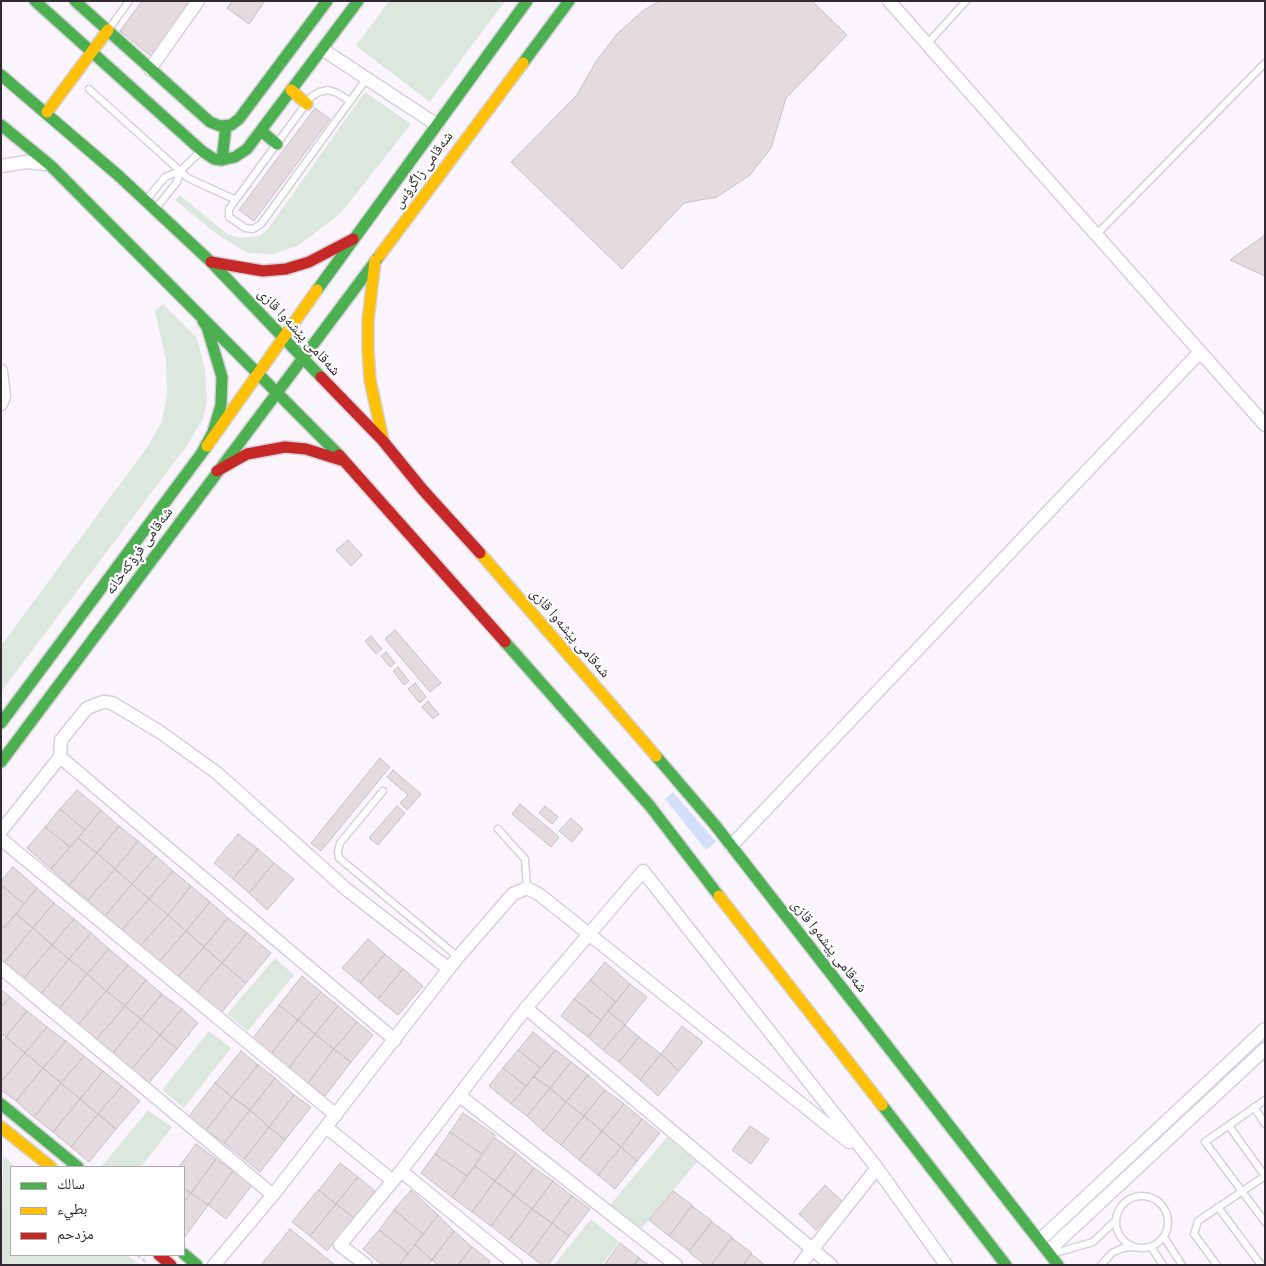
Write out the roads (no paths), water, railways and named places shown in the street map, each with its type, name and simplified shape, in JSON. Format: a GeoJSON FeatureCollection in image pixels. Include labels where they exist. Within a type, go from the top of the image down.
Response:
{"type":"FeatureCollection","features":[{"type":"Feature","properties":{"kind":"main road"},"geometry":{"type":"LineString","coordinates":[[36,1],[202,151],[214,159],[222,160],[242,153],[261,131],[355,5],[342,1]]}},
{"type":"Feature","properties":{"kind":"main road"},"geometry":{"type":"LineString","coordinates":[[75,1],[210,122],[226,126],[239,120],[327,1]]}},
{"type":"Feature","properties":{"kind":"main road","name":"شەقامی زاگرۆس"},"geometry":{"type":"LineString","coordinates":[[283,337],[527,1]]}},
{"type":"Feature","properties":{"kind":"main road","name":"شەقامی زاگرۆس"},"geometry":{"type":"LineString","coordinates":[[302,357],[569,1]]}},
{"type":"Feature","properties":{"kind":"main road"},"geometry":{"type":"LineString","coordinates":[[47,112],[108,30]]}},
{"type":"Feature","properties":{"kind":"main road","name":"شەقامی پێشەوا قازی"},"geometry":{"type":"LineString","coordinates":[[1,74],[146,200],[211,262],[383,441],[423,490],[508,584],[731,846],[1058,1265]]}},
{"type":"Feature","properties":{"kind":"main road"},"geometry":{"type":"LineString","coordinates":[[291,90],[307,104]]}},
{"type":"Feature","properties":{"kind":"main road"},"geometry":{"type":"LineString","coordinates":[[1,126],[50,165],[277,390],[346,462],[650,806],[1006,1265]]}},
{"type":"Feature","properties":{"kind":"main road"},"geometry":{"type":"LineString","coordinates":[[222,160],[226,126]]}},
{"type":"Feature","properties":{"kind":"main road"},"geometry":{"type":"LineString","coordinates":[[261,131],[278,144]]}},
{"type":"Feature","properties":{"kind":"main road"},"geometry":{"type":"LineString","coordinates":[[211,262],[255,270],[286,269],[310,262],[353,239]]}},
{"type":"Feature","properties":{"kind":"main road"},"geometry":{"type":"LineString","coordinates":[[375,261],[368,320],[368,350],[375,409],[383,441]]}},
{"type":"Feature","properties":{"kind":"main road"},"geometry":{"type":"LineString","coordinates":[[192,306],[207,327],[222,377],[221,405],[213,432],[200,456]]}},
{"type":"Feature","properties":{"kind":"main road","name":"شەقامی فڕۆکەخانە"},"geometry":{"type":"LineString","coordinates":[[1,723],[200,456],[283,337]]}},
{"type":"Feature","properties":{"kind":"main road","name":"شەقامی فڕۆکەخانە"},"geometry":{"type":"LineString","coordinates":[[1,762],[302,357]]}},
{"type":"Feature","properties":{"kind":"main road"},"geometry":{"type":"LineString","coordinates":[[217,471],[248,454],[285,447],[306,448],[327,453],[346,462]]}},
{"type":"Feature","properties":{"kind":"main road"},"geometry":{"type":"LineString","coordinates":[[1,1104],[77,1166]]}},
{"type":"Feature","properties":{"kind":"main road"},"geometry":{"type":"LineString","coordinates":[[1,1127],[50,1166]]}},
{"type":"Feature","properties":{"kind":"main road"},"geometry":{"type":"LineString","coordinates":[[185,1255],[197,1265]]}},
{"type":"Feature","properties":{"kind":"main road"},"geometry":{"type":"LineString","coordinates":[[160,1256],[171,1265]]}},
{"type":"Feature","properties":{"kind":"street"},"geometry":{"type":"LineString","coordinates":[[150,69],[198,1]]}},
{"type":"Feature","properties":{"kind":"street"},"geometry":{"type":"LineString","coordinates":[[889,1],[1265,424]]}},
{"type":"Feature","properties":{"kind":"street"},"geometry":{"type":"LineString","coordinates":[[322,49],[437,124]]}},
{"type":"Feature","properties":{"kind":"street"},"geometry":{"type":"LineString","coordinates":[[1,166],[26,162],[50,165]]}},
{"type":"Feature","properties":{"kind":"street"},"geometry":{"type":"LineString","coordinates":[[731,846],[1200,352]]}},
{"type":"Feature","properties":{"kind":"street"},"geometry":{"type":"LineString","coordinates":[[1,371],[4,397],[1,404]]}},
{"type":"Feature","properties":{"kind":"street"},"geometry":{"type":"LineString","coordinates":[[1,831],[60,757],[61,740],[87,708],[103,702],[112,703],[160,732],[217,773],[346,889],[449,969]]}},
{"type":"Feature","properties":{"kind":"street"},"geometry":{"type":"LineString","coordinates":[[60,757],[394,1040]]}},
{"type":"Feature","properties":{"kind":"street"},"geometry":{"type":"LineString","coordinates":[[1,840],[336,1115]]}},
{"type":"Feature","properties":{"kind":"street"},"geometry":{"type":"LineString","coordinates":[[366,1265],[340,1244],[397,1176],[526,1008],[643,871],[877,1168],[946,1265]]}},
{"type":"Feature","properties":{"kind":"street"},"geometry":{"type":"LineString","coordinates":[[214,1265],[273,1195],[458,957],[512,894],[527,888],[540,895],[867,1156]]}},
{"type":"Feature","properties":{"kind":"street"},"geometry":{"type":"LineString","coordinates":[[1,968],[273,1195]]}},
{"type":"Feature","properties":{"kind":"street"},"geometry":{"type":"LineString","coordinates":[[526,1008],[831,1265]]}},
{"type":"Feature","properties":{"kind":"street"},"geometry":{"type":"LineString","coordinates":[[1040,1240],[1265,1029]]}},
{"type":"Feature","properties":{"kind":"street"},"geometry":{"type":"LineString","coordinates":[[1049,1252],[1265,1049]]}},
{"type":"Feature","properties":{"kind":"street"},"geometry":{"type":"LineString","coordinates":[[460,1096],[676,1265]]}},
{"type":"Feature","properties":{"kind":"street"},"geometry":{"type":"LineString","coordinates":[[326,1127],[397,1176],[516,1265]]}},
{"type":"Feature","properties":{"kind":"street"},"geometry":{"type":"LineString","coordinates":[[800,1265],[877,1168]]}},
{"type":"Feature","properties":{"kind":"lane"},"geometry":{"type":"LineString","coordinates":[[108,30],[129,1]]}},
{"type":"Feature","properties":{"kind":"lane"},"geometry":{"type":"LineString","coordinates":[[927,44],[966,1]]}},
{"type":"Feature","properties":{"kind":"lane"},"geometry":{"type":"LineString","coordinates":[[1096,235],[1265,63]]}},
{"type":"Feature","properties":{"kind":"lane"},"geometry":{"type":"LineString","coordinates":[[350,101],[328,90],[315,94],[229,209],[230,218],[244,228],[254,228],[261,224],[367,78]]}},
{"type":"Feature","properties":{"kind":"lane"},"geometry":{"type":"LineString","coordinates":[[89,89],[188,178],[236,200]]}},
{"type":"Feature","properties":{"kind":"lane"},"geometry":{"type":"LineString","coordinates":[[146,200],[165,177],[180,170],[202,151]]}},
{"type":"Feature","properties":{"kind":"lane"},"geometry":{"type":"LineString","coordinates":[[156,210],[177,182],[180,170]]}},
{"type":"Feature","properties":{"kind":"lane"},"geometry":{"type":"LineString","coordinates":[[383,791],[340,842],[339,858],[458,957]]}},
{"type":"Feature","properties":{"kind":"lane"},"geometry":{"type":"LineString","coordinates":[[498,829],[525,859],[527,888]]}},
{"type":"Feature","properties":{"kind":"lane"},"geometry":{"type":"LineString","coordinates":[[1265,1100],[1205,1142],[1265,1222]]}},
{"type":"Feature","properties":{"kind":"lane"},"geometry":{"type":"LineString","coordinates":[[1254,1108],[1265,1124]]}},
{"type":"Feature","properties":{"kind":"lane"},"geometry":{"type":"LineString","coordinates":[[1217,1265],[1194,1234],[1198,1221],[1265,1176],[1229,1126]]}},
{"type":"Feature","properties":{"kind":"lane"},"geometry":{"type":"LineString","coordinates":[[1101,1265],[1112,1253],[1123,1248],[1150,1247],[1164,1236],[1167,1229],[1166,1212],[1161,1205],[1146,1197],[1130,1200],[1118,1212],[1116,1220],[1120,1237],[1134,1247]]}},
{"type":"Feature","properties":{"kind":"lane"},"geometry":{"type":"LineString","coordinates":[[1218,1207],[1261,1265]]}},
{"type":"Feature","properties":{"kind":"lane"},"geometry":{"type":"LineString","coordinates":[[1049,1252],[1093,1242],[1116,1220]]}},
{"type":"Feature","properties":{"kind":"lane"},"geometry":{"type":"LineString","coordinates":[[1164,1236],[1182,1265]]}},
{"type":"Feature","properties":{"kind":"lane"},"geometry":{"type":"LineString","coordinates":[[1150,1247],[1163,1265]]}},
{"type":"Feature","properties":{"kind":"water"},"geometry":{"type":"Polygon","coordinates":[[[673,792],[716,842],[706,850],[665,799],[673,792]]]}}]}
